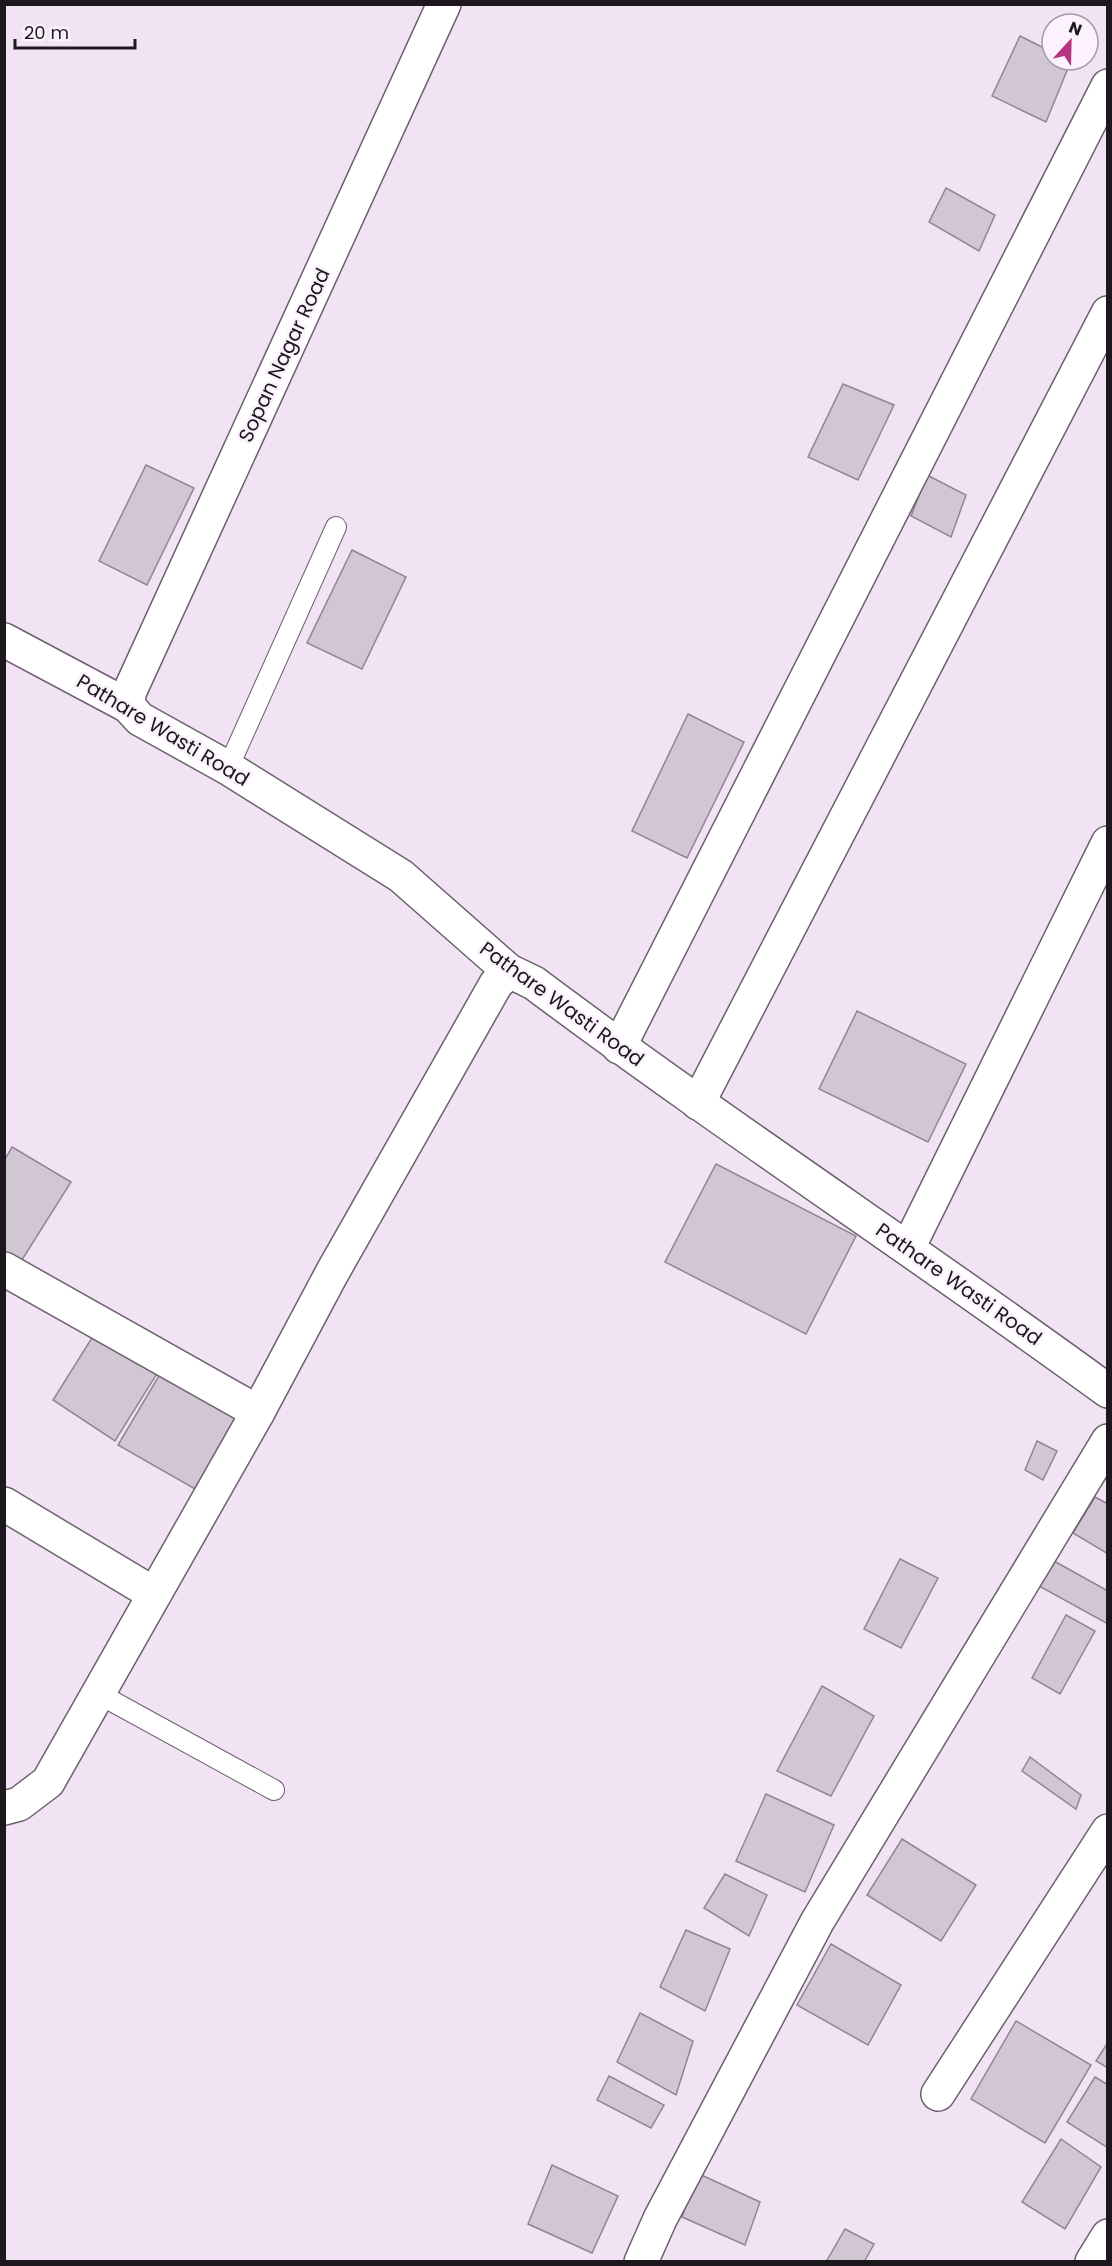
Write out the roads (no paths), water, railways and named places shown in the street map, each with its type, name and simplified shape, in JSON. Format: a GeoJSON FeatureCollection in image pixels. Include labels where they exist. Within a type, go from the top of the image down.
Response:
{"type":"FeatureCollection","features":[{"type":"Feature","properties":{"kind":"street","name":"Sopan Nagar Road"},"geometry":{"type":"LineString","coordinates":[[128,706],[129,693],[444,4]]}},
{"type":"Feature","properties":{"kind":"street"},"geometry":{"type":"LineString","coordinates":[[619,1047],[1107,86]]}},
{"type":"Feature","properties":{"kind":"street"},"geometry":{"type":"LineString","coordinates":[[698,1103],[1107,313]]}},
{"type":"Feature","properties":{"kind":"street","name":"Pathare Wasti Road"},"geometry":{"type":"LineString","coordinates":[[4,640],[128,706],[140,719],[228,768],[401,876],[509,971],[534,983],[619,1047],[1005,1316],[1107,1391]]}},
{"type":"Feature","properties":{"kind":"street"},"geometry":{"type":"LineString","coordinates":[[908,1248],[1107,843]]}},
{"type":"Feature","properties":{"kind":"street"},"geometry":{"type":"LineString","coordinates":[[4,1808],[19,1804],[48,1782],[258,1412],[332,1273],[478,1015],[496,984],[509,971]]}},
{"type":"Feature","properties":{"kind":"street"},"geometry":{"type":"LineString","coordinates":[[4,1269],[258,1412]]}},
{"type":"Feature","properties":{"kind":"street"},"geometry":{"type":"LineString","coordinates":[[641,2262],[660,2219],[817,1922],[1107,1441]]}},
{"type":"Feature","properties":{"kind":"street"},"geometry":{"type":"LineString","coordinates":[[4,1504],[154,1594]]}},
{"type":"Feature","properties":{"kind":"street"},"geometry":{"type":"LineString","coordinates":[[938,2094],[1107,1831]]}},
{"type":"Feature","properties":{"kind":"street"},"geometry":{"type":"LineString","coordinates":[[1092,2262],[1107,2236]]}},
{"type":"Feature","properties":{"kind":"lane"},"geometry":{"type":"LineString","coordinates":[[228,768],[336,527]]}},
{"type":"Feature","properties":{"kind":"lane"},"geometry":{"type":"LineString","coordinates":[[99,1694],[274,1790]]}}]}
